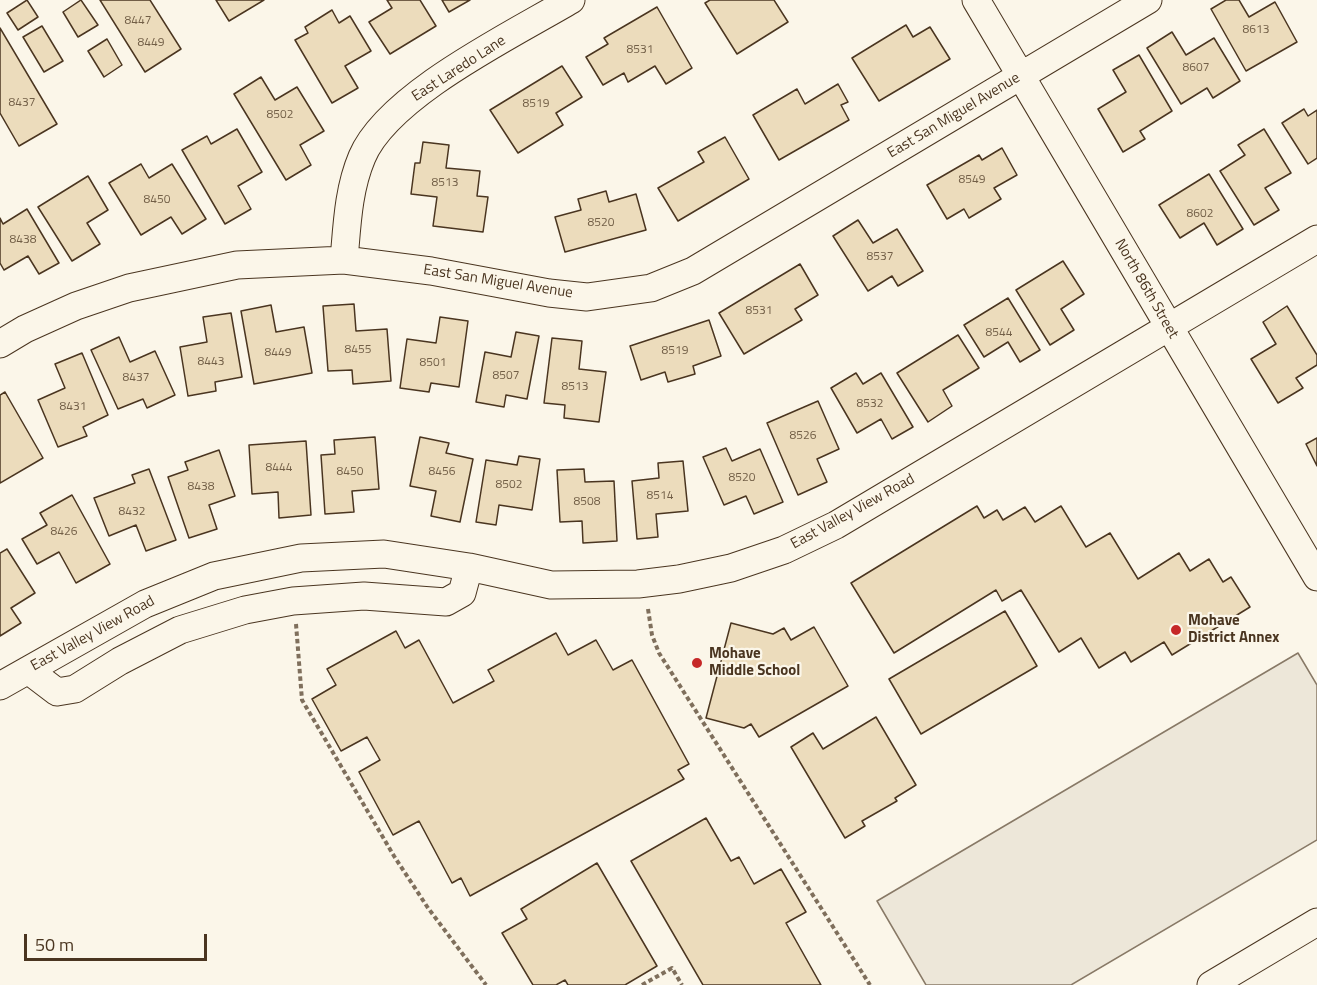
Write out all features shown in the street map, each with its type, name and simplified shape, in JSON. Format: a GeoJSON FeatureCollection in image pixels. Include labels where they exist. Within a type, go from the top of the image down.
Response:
{"type":"FeatureCollection","features":[{"type":"Feature","properties":{"kind":"street","name":"East Laredo Lane"},"geometry":{"type":"LineString","coordinates":[[344,261],[351,190],[362,156],[382,125],[418,94],[454,69],[571,0]]}},
{"type":"Feature","properties":{"kind":"street","name":"North 86th Street"},"geometry":{"type":"LineString","coordinates":[[976,0],[1317,577]]}},
{"type":"Feature","properties":{"kind":"street","name":"East San Miguel Avenue"},"geometry":{"type":"LineString","coordinates":[[0,345],[26,329],[76,306],[129,288],[237,265],[344,261],[431,270],[549,293],[587,297],[651,288],[693,271],[1148,0]]}},
{"type":"Feature","properties":{"kind":"street","name":"East Valley View Road"},"geometry":{"type":"LineString","coordinates":[[0,686],[145,604],[214,576],[302,558],[384,554],[469,567],[551,585],[638,584],[679,579],[731,568],[784,550],[836,525],[1317,239]]}},
{"type":"Feature","properties":{"kind":"street"},"geometry":{"type":"LineString","coordinates":[[27,670],[57,692],[75,689],[120,661],[180,630],[244,609],[293,601],[364,596],[446,602],[462,592],[469,567]]}},
{"type":"Feature","properties":{"kind":"street"},"geometry":{"type":"LineString","coordinates":[[1211,985],[1317,922]]}},
{"type":"Feature","properties":{"kind":"path"},"geometry":{"type":"LineString","coordinates":[[648,609],[652,635],[659,652],[870,985]]}},
{"type":"Feature","properties":{"kind":"path"},"geometry":{"type":"LineString","coordinates":[[295,617],[302,700],[394,856],[428,908],[486,985]]}},
{"type":"Feature","properties":{"kind":"path"},"geometry":{"type":"LineString","coordinates":[[642,985],[672,968],[682,985]]}},
{"type":"Feature","properties":{"kind":"shaded area"},"geometry":{"type":"Polygon","coordinates":[[[1298,653],[1317,685],[1317,840],[1071,985],[926,985],[877,901],[1298,653]]]}},
{"type":"Feature","properties":{"kind":"building"},"geometry":{"type":"Polygon","coordinates":[[[27,0],[38,17],[18,30],[7,13],[27,0]]]}},
{"type":"Feature","properties":{"kind":"building"},"geometry":{"type":"Polygon","coordinates":[[[81,0],[98,25],[78,37],[63,12],[81,0]]]}},
{"type":"Feature","properties":{"kind":"building"},"geometry":{"type":"Polygon","coordinates":[[[100,0],[150,0],[181,49],[145,72],[100,0]]]}},
{"type":"Feature","properties":{"kind":"building"},"geometry":{"type":"Polygon","coordinates":[[[216,0],[264,0],[229,21],[216,0]]]}},
{"type":"Feature","properties":{"kind":"building"},"geometry":{"type":"Polygon","coordinates":[[[387,0],[420,0],[436,26],[390,54],[369,22],[392,8],[387,0]]]}},
{"type":"Feature","properties":{"kind":"building"},"geometry":{"type":"Polygon","coordinates":[[[442,0],[470,0],[449,12],[442,0]]]}},
{"type":"Feature","properties":{"kind":"building"},"geometry":{"type":"Polygon","coordinates":[[[710,0],[774,0],[788,22],[737,54],[705,3],[710,0]]]}},
{"type":"Feature","properties":{"kind":"building"},"geometry":{"type":"Polygon","coordinates":[[[1226,0],[1239,0],[1249,17],[1275,2],[1297,42],[1246,71],[1211,9],[1226,0]]]}},
{"type":"Feature","properties":{"kind":"building"},"geometry":{"type":"Polygon","coordinates":[[[657,7],[692,68],[666,84],[655,66],[628,82],[624,73],[603,85],[586,57],[608,44],[604,38],[657,7]]]}},
{"type":"Feature","properties":{"kind":"building"},"geometry":{"type":"Polygon","coordinates":[[[332,10],[339,23],[350,16],[371,51],[345,66],[358,88],[332,103],[295,40],[308,33],[305,27],[332,10]]]}},
{"type":"Feature","properties":{"kind":"building"},"geometry":{"type":"Polygon","coordinates":[[[906,25],[913,37],[930,27],[950,59],[879,101],[852,58],[906,25]]]}},
{"type":"Feature","properties":{"kind":"building"},"geometry":{"type":"Polygon","coordinates":[[[42,26],[63,61],[44,72],[23,37],[42,26]]]}},
{"type":"Feature","properties":{"kind":"building"},"geometry":{"type":"Polygon","coordinates":[[[0,28],[57,124],[19,146],[0,113],[0,28]]]}},
{"type":"Feature","properties":{"kind":"building"},"geometry":{"type":"Polygon","coordinates":[[[1172,32],[1186,55],[1214,38],[1240,81],[1213,98],[1207,88],[1181,104],[1147,48],[1172,32]]]}},
{"type":"Feature","properties":{"kind":"building"},"geometry":{"type":"Polygon","coordinates":[[[107,39],[122,65],[104,77],[88,51],[107,39]]]}},
{"type":"Feature","properties":{"kind":"building"},"geometry":{"type":"Polygon","coordinates":[[[1139,55],[1172,111],[1140,131],[1145,139],[1123,152],[1098,109],[1126,92],[1113,70],[1139,55]]]}},
{"type":"Feature","properties":{"kind":"building"},"geometry":{"type":"Polygon","coordinates":[[[562,66],[582,97],[556,113],[563,125],[518,153],[490,110],[562,66]]]}},
{"type":"Feature","properties":{"kind":"building"},"geometry":{"type":"Polygon","coordinates":[[[261,77],[275,100],[297,87],[324,131],[300,145],[311,165],[286,180],[234,94],[261,77]]]}},
{"type":"Feature","properties":{"kind":"building"},"geometry":{"type":"Polygon","coordinates":[[[838,84],[848,102],[841,105],[849,120],[779,160],[753,115],[797,89],[805,104],[838,84]]]}},
{"type":"Feature","properties":{"kind":"building"},"geometry":{"type":"Polygon","coordinates":[[[1304,109],[1308,116],[1317,110],[1317,158],[1308,164],[1282,123],[1304,109]]]}},
{"type":"Feature","properties":{"kind":"building"},"geometry":{"type":"Polygon","coordinates":[[[237,129],[262,172],[238,186],[251,209],[225,224],[182,150],[207,136],[211,144],[237,129]]]}},
{"type":"Feature","properties":{"kind":"building"},"geometry":{"type":"Polygon","coordinates":[[[1264,129],[1291,173],[1265,188],[1279,210],[1254,225],[1220,171],[1245,155],[1238,145],[1264,129]]]}},
{"type":"Feature","properties":{"kind":"building"},"geometry":{"type":"Polygon","coordinates":[[[725,137],[749,179],[678,221],[658,188],[704,162],[698,152],[725,137]]]}},
{"type":"Feature","properties":{"kind":"building"},"geometry":{"type":"Polygon","coordinates":[[[423,142],[449,145],[446,168],[480,171],[477,196],[488,197],[483,232],[433,226],[437,197],[411,194],[415,163],[420,163],[423,142]]]}},
{"type":"Feature","properties":{"kind":"building"},"geometry":{"type":"Polygon","coordinates":[[[1002,148],[1017,175],[994,188],[1001,199],[969,218],[964,209],[947,219],[927,185],[979,155],[982,160],[1002,148]]]}},
{"type":"Feature","properties":{"kind":"building"},"geometry":{"type":"Polygon","coordinates":[[[141,164],[149,178],[172,164],[206,219],[182,234],[171,217],[141,235],[109,183],[141,164]]]}},
{"type":"Feature","properties":{"kind":"building"},"geometry":{"type":"Polygon","coordinates":[[[1209,174],[1243,229],[1217,245],[1204,223],[1180,238],[1159,205],[1209,174]]]}},
{"type":"Feature","properties":{"kind":"building"},"geometry":{"type":"Polygon","coordinates":[[[88,176],[108,210],[87,223],[100,244],[72,261],[38,207],[88,176]]]}},
{"type":"Feature","properties":{"kind":"building"},"geometry":{"type":"Polygon","coordinates":[[[606,191],[609,202],[636,194],[646,230],[565,252],[555,217],[581,210],[578,199],[606,191]]]}},
{"type":"Feature","properties":{"kind":"building"},"geometry":{"type":"Polygon","coordinates":[[[27,209],[59,263],[39,274],[28,256],[4,270],[0,263],[0,218],[3,224],[27,209]]]}},
{"type":"Feature","properties":{"kind":"building"},"geometry":{"type":"Polygon","coordinates":[[[858,220],[873,243],[897,229],[923,271],[898,286],[892,276],[868,291],[833,236],[858,220]]]}},
{"type":"Feature","properties":{"kind":"building"},"geometry":{"type":"Polygon","coordinates":[[[1063,261],[1084,294],[1061,309],[1074,330],[1050,345],[1016,290],[1063,261]]]}},
{"type":"Feature","properties":{"kind":"building"},"geometry":{"type":"Polygon","coordinates":[[[800,264],[818,295],[795,309],[802,320],[744,354],[719,313],[800,264]]]}},
{"type":"Feature","properties":{"kind":"building"},"geometry":{"type":"Polygon","coordinates":[[[1008,298],[1040,350],[1020,362],[1008,342],[984,357],[964,325],[1008,298]]]}},
{"type":"Feature","properties":{"kind":"building"},"geometry":{"type":"Polygon","coordinates":[[[354,304],[356,331],[387,329],[391,381],[353,384],[352,370],[328,371],[323,306],[354,304]]]}},
{"type":"Feature","properties":{"kind":"building"},"geometry":{"type":"Polygon","coordinates":[[[271,305],[276,332],[304,327],[312,373],[254,384],[241,311],[271,305]]]}},
{"type":"Feature","properties":{"kind":"building"},"geometry":{"type":"Polygon","coordinates":[[[1287,306],[1317,355],[1317,365],[1296,378],[1303,388],[1278,403],[1251,359],[1276,344],[1263,322],[1287,306]]]}},
{"type":"Feature","properties":{"kind":"building"},"geometry":{"type":"Polygon","coordinates":[[[231,313],[242,377],[215,382],[216,391],[188,396],[180,347],[207,342],[203,317],[231,313]]]}},
{"type":"Feature","properties":{"kind":"building"},"geometry":{"type":"Polygon","coordinates":[[[440,317],[468,321],[459,387],[431,383],[429,392],[400,388],[407,339],[436,343],[440,317]]]}},
{"type":"Feature","properties":{"kind":"building"},"geometry":{"type":"Polygon","coordinates":[[[709,320],[721,356],[693,366],[695,374],[668,382],[665,372],[641,380],[630,346],[709,320]]]}},
{"type":"Feature","properties":{"kind":"building"},"geometry":{"type":"Polygon","coordinates":[[[516,332],[539,336],[527,399],[506,395],[504,407],[476,402],[485,352],[511,357],[516,332]]]}},
{"type":"Feature","properties":{"kind":"building"},"geometry":{"type":"Polygon","coordinates":[[[958,335],[979,368],[943,390],[952,406],[928,422],[897,373],[958,335]]]}},
{"type":"Feature","properties":{"kind":"building"},"geometry":{"type":"Polygon","coordinates":[[[119,337],[130,362],[155,351],[175,395],[147,408],[143,399],[118,409],[91,350],[119,337]]]}},
{"type":"Feature","properties":{"kind":"building"},"geometry":{"type":"Polygon","coordinates":[[[552,338],[582,341],[579,369],[606,372],[599,422],[564,418],[565,405],[544,403],[552,338]]]}},
{"type":"Feature","properties":{"kind":"building"},"geometry":{"type":"Polygon","coordinates":[[[82,353],[108,415],[83,427],[87,436],[58,447],[38,400],[65,388],[55,364],[82,353]]]}},
{"type":"Feature","properties":{"kind":"building"},"geometry":{"type":"Polygon","coordinates":[[[856,373],[863,384],[881,373],[913,427],[892,439],[881,419],[857,433],[831,388],[856,373]]]}},
{"type":"Feature","properties":{"kind":"building"},"geometry":{"type":"Polygon","coordinates":[[[5,392],[43,458],[0,483],[0,395],[5,392]]]}},
{"type":"Feature","properties":{"kind":"building"},"geometry":{"type":"Polygon","coordinates":[[[818,401],[839,449],[817,459],[827,482],[798,495],[767,423],[818,401]]]}},
{"type":"Feature","properties":{"kind":"building"},"geometry":{"type":"Polygon","coordinates":[[[375,437],[379,489],[352,491],[354,512],[325,514],[321,455],[335,454],[334,440],[375,437]]]}},
{"type":"Feature","properties":{"kind":"building"},"geometry":{"type":"Polygon","coordinates":[[[420,437],[449,443],[446,453],[473,459],[460,522],[431,516],[436,491],[410,486],[420,437]]]}},
{"type":"Feature","properties":{"kind":"building"},"geometry":{"type":"Polygon","coordinates":[[[1317,438],[1317,466],[1306,444],[1317,438]]]}},
{"type":"Feature","properties":{"kind":"building"},"geometry":{"type":"Polygon","coordinates":[[[306,441],[311,515],[279,518],[278,492],[252,494],[249,445],[306,441]]]}},
{"type":"Feature","properties":{"kind":"building"},"geometry":{"type":"Polygon","coordinates":[[[726,448],[732,461],[760,449],[783,502],[754,514],[746,496],[724,505],[703,457],[726,448]]]}},
{"type":"Feature","properties":{"kind":"building"},"geometry":{"type":"Polygon","coordinates":[[[219,450],[235,496],[209,505],[217,529],[189,538],[168,477],[188,470],[185,462],[219,450]]]}},
{"type":"Feature","properties":{"kind":"building"},"geometry":{"type":"Polygon","coordinates":[[[519,456],[540,459],[532,510],[499,505],[496,525],[476,522],[486,460],[517,465],[519,456]]]}},
{"type":"Feature","properties":{"kind":"building"},"geometry":{"type":"Polygon","coordinates":[[[683,461],[688,511],[656,514],[658,537],[637,539],[632,481],[659,478],[658,463],[683,461]]]}},
{"type":"Feature","properties":{"kind":"building"},"geometry":{"type":"Polygon","coordinates":[[[149,469],[176,540],[146,551],[136,525],[109,536],[94,498],[135,483],[132,475],[149,469]]]}},
{"type":"Feature","properties":{"kind":"building"},"geometry":{"type":"Polygon","coordinates":[[[584,469],[585,482],[614,481],[617,541],[583,543],[582,521],[560,522],[557,470],[584,469]]]}},
{"type":"Feature","properties":{"kind":"building"},"geometry":{"type":"Polygon","coordinates":[[[72,495],[110,564],[76,583],[59,552],[37,564],[22,539],[47,525],[40,513],[72,495]]]}},
{"type":"Feature","properties":{"kind":"building"},"geometry":{"type":"Polygon","coordinates":[[[977,506],[984,518],[997,510],[1003,520],[1025,507],[1035,522],[1061,506],[1086,547],[1110,533],[1138,579],[1179,553],[1190,571],[1209,559],[1223,582],[1231,577],[1250,607],[1172,655],[1164,642],[1131,662],[1125,652],[1099,668],[1081,638],[1059,652],[1021,590],[1002,601],[996,590],[894,653],[851,583],[977,506]]]}},
{"type":"Feature","properties":{"kind":"building"},"geometry":{"type":"Polygon","coordinates":[[[7,549],[35,593],[11,608],[21,623],[0,636],[0,553],[7,549]]]}},
{"type":"Feature","properties":{"kind":"building"},"geometry":{"type":"Polygon","coordinates":[[[1005,611],[1037,666],[921,734],[889,679],[1005,611]]]}},
{"type":"Feature","properties":{"kind":"building"},"geometry":{"type":"Polygon","coordinates":[[[731,623],[773,634],[784,628],[791,640],[814,627],[848,686],[759,737],[751,724],[744,728],[706,718],[731,623]]]}},
{"type":"Feature","properties":{"kind":"building"},"geometry":{"type":"Polygon","coordinates":[[[396,631],[405,648],[419,640],[453,703],[494,681],[488,670],[556,633],[568,655],[596,640],[613,670],[632,660],[689,764],[678,770],[684,779],[470,896],[461,878],[452,883],[419,821],[393,835],[359,772],[380,760],[367,737],[341,751],[312,699],[336,685],[327,669],[396,631]]]}},
{"type":"Feature","properties":{"kind":"building"},"geometry":{"type":"Polygon","coordinates":[[[876,717],[916,785],[895,798],[897,801],[862,821],[865,826],[845,838],[791,747],[813,733],[823,749],[876,717]]]}},
{"type":"Feature","properties":{"kind":"building"},"geometry":{"type":"Polygon","coordinates":[[[706,818],[731,861],[739,857],[754,884],[781,869],[806,912],[786,923],[821,985],[703,985],[631,861],[706,818]]]}},
{"type":"Feature","properties":{"kind":"building"},"geometry":{"type":"Polygon","coordinates":[[[597,863],[657,966],[625,985],[568,985],[565,980],[556,985],[533,985],[502,933],[527,919],[521,909],[597,863]]]}},
{"type":"Feature","properties":{"kind":"place","name":"Mohave District Annex"},"geometry":{"type":"Point","coordinates":[1176,630]}},
{"type":"Feature","properties":{"kind":"place","name":"Mohave Middle School"},"geometry":{"type":"Point","coordinates":[697,663]}}]}
